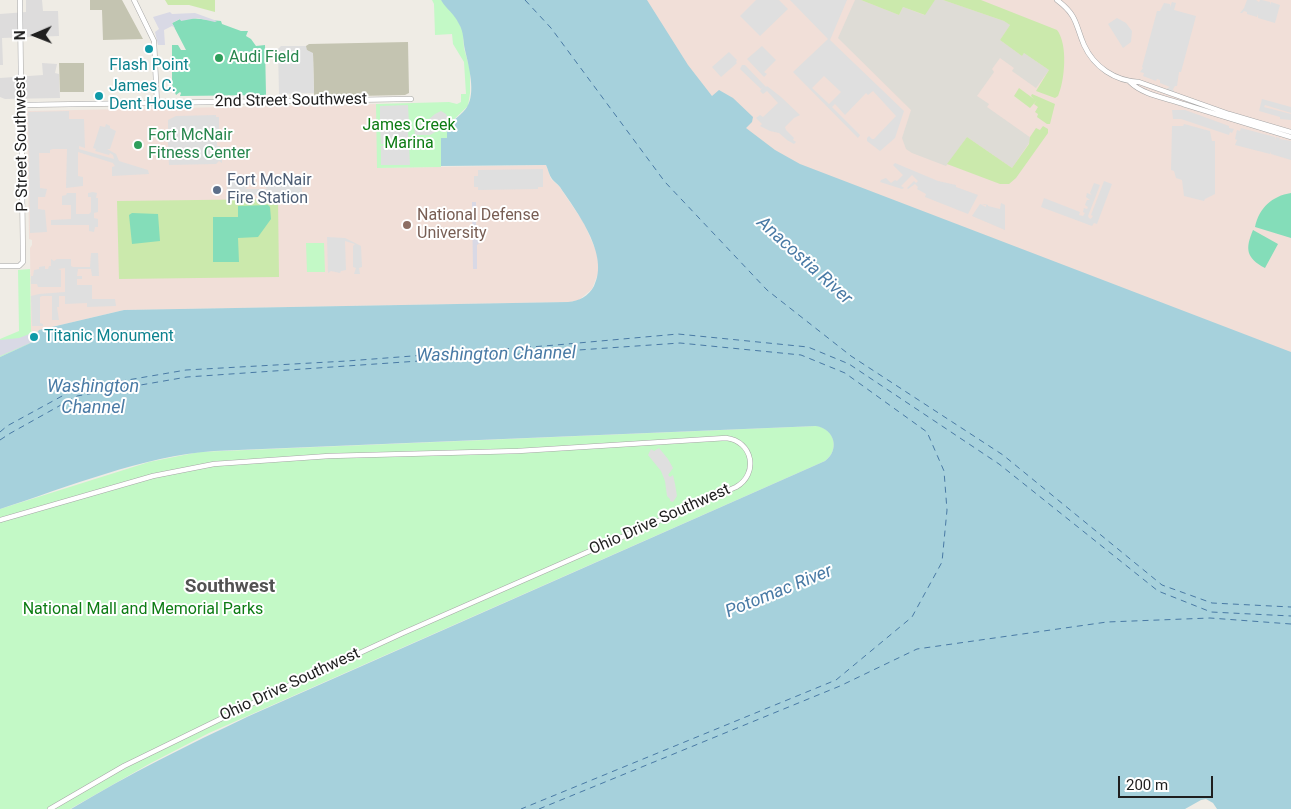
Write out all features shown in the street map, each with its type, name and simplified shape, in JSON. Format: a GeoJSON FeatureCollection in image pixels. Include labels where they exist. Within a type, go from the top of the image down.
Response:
{"type":"FeatureCollection","features":[{"type":"Feature","properties":{"kind":"street","name":"P Street Southwest"},"geometry":{"type":"LineString","coordinates":[[0,266],[20,266],[23,259],[20,0]]}},
{"type":"Feature","properties":{"kind":"street"},"geometry":{"type":"LineString","coordinates":[[134,0],[154,41],[156,103]]}},
{"type":"Feature","properties":{"kind":"street"},"geometry":{"type":"LineString","coordinates":[[1057,0],[1074,17],[1085,46],[1095,61],[1108,73],[1229,114],[1291,132]]}},
{"type":"Feature","properties":{"kind":"street"},"geometry":{"type":"LineString","coordinates":[[1130,82],[1137,89],[1291,137]]}},
{"type":"Feature","properties":{"kind":"street","name":"2nd Street Southwest"},"geometry":{"type":"LineString","coordinates":[[21,105],[411,99]]}},
{"type":"Feature","properties":{"kind":"street","name":"Ohio Drive Southwest"},"geometry":{"type":"LineString","coordinates":[[0,520],[161,474],[207,465],[250,461],[351,455],[518,451],[726,438],[740,443],[747,450],[750,459],[750,470],[747,477],[736,487],[403,633],[288,686],[124,766],[50,809]]}},
{"type":"Feature","properties":{"kind":"shaded area"},"geometry":{"type":"Polygon","coordinates":[[[26,0],[42,0],[43,11],[58,11],[59,36],[2,38],[3,65],[0,65],[0,14],[26,12],[26,0]]]}},
{"type":"Feature","properties":{"kind":"shaded area"},"geometry":{"type":"Polygon","coordinates":[[[90,0],[122,0],[143,39],[103,40],[102,10],[90,10],[90,0]]]}},
{"type":"Feature","properties":{"kind":"shaded area"},"geometry":{"type":"Polygon","coordinates":[[[608,0],[1291,0],[1291,384],[793,192],[608,0]]]}},
{"type":"Feature","properties":{"kind":"shaded area"},"geometry":{"type":"Polygon","coordinates":[[[756,0],[779,0],[788,9],[760,36],[740,16],[756,0]]]}},
{"type":"Feature","properties":{"kind":"shaded area"},"geometry":{"type":"Polygon","coordinates":[[[790,0],[847,0],[830,40],[904,111],[895,138],[880,151],[867,141],[867,138],[869,136],[874,139],[896,116],[873,91],[868,95],[866,93],[845,115],[835,104],[832,107],[860,135],[858,138],[793,72],[828,39],[790,0]],[[824,76],[812,88],[829,104],[841,92],[824,76]]]}},
{"type":"Feature","properties":{"kind":"shaded area"},"geometry":{"type":"Polygon","coordinates":[[[855,0],[861,0],[899,15],[903,7],[924,15],[935,0],[943,0],[1004,21],[1010,25],[1000,40],[1022,56],[1024,53],[1049,70],[1036,88],[1012,71],[1014,68],[1000,58],[992,69],[994,72],[977,96],[989,104],[987,107],[1031,138],[1012,168],[967,137],[946,166],[906,149],[902,138],[911,110],[838,38],[855,0]]]}},
{"type":"Feature","properties":{"kind":"shaded area"},"geometry":{"type":"Polygon","coordinates":[[[1247,0],[1259,2],[1262,0],[1270,2],[1270,5],[1271,2],[1280,5],[1275,23],[1258,18],[1258,14],[1257,17],[1244,11],[1240,13],[1247,0]]]}},
{"type":"Feature","properties":{"kind":"shaded area"},"geometry":{"type":"Polygon","coordinates":[[[1172,2],[1176,3],[1174,10],[1196,16],[1181,72],[1179,72],[1177,86],[1173,89],[1174,92],[1166,89],[1170,87],[1160,83],[1160,80],[1157,79],[1156,81],[1143,76],[1144,73],[1140,72],[1143,68],[1157,11],[1160,11],[1164,3],[1170,4],[1170,7],[1172,2]]]}},
{"type":"Feature","properties":{"kind":"shaded area"},"geometry":{"type":"Polygon","coordinates":[[[170,12],[172,14],[195,13],[217,21],[197,18],[181,21],[180,19],[172,23],[175,28],[172,26],[164,30],[165,45],[158,45],[155,32],[159,29],[153,17],[170,12]]]}},
{"type":"Feature","properties":{"kind":"shaded area"},"geometry":{"type":"Polygon","coordinates":[[[1117,18],[1126,23],[1132,31],[1131,42],[1123,48],[1108,24],[1117,18]]]}},
{"type":"Feature","properties":{"kind":"shaded area"},"geometry":{"type":"Polygon","coordinates":[[[408,42],[409,93],[405,95],[314,97],[313,54],[306,50],[306,46],[309,44],[408,42]]]}},
{"type":"Feature","properties":{"kind":"shaded area"},"geometry":{"type":"Polygon","coordinates":[[[281,46],[306,46],[307,50],[313,53],[314,93],[279,94],[278,49],[281,46]]]}},
{"type":"Feature","properties":{"kind":"shaded area"},"geometry":{"type":"Polygon","coordinates":[[[762,46],[776,60],[764,72],[767,74],[764,77],[747,59],[762,46]]]}},
{"type":"Feature","properties":{"kind":"shaded area"},"geometry":{"type":"Polygon","coordinates":[[[729,52],[737,60],[737,63],[721,77],[712,67],[729,52]]]}},
{"type":"Feature","properties":{"kind":"shaded area"},"geometry":{"type":"Polygon","coordinates":[[[42,63],[57,64],[55,73],[59,74],[60,98],[5,99],[0,97],[0,78],[43,75],[42,63]]]}},
{"type":"Feature","properties":{"kind":"shaded area"},"geometry":{"type":"Polygon","coordinates":[[[59,63],[84,63],[84,92],[60,92],[59,63]]]}},
{"type":"Feature","properties":{"kind":"shaded area"},"geometry":{"type":"Polygon","coordinates":[[[742,65],[745,65],[766,87],[781,97],[800,115],[785,127],[794,138],[793,140],[796,142],[794,144],[779,133],[760,126],[762,124],[756,118],[760,115],[763,117],[778,103],[767,91],[763,94],[760,91],[763,87],[761,89],[740,69],[742,65]]]}},
{"type":"Feature","properties":{"kind":"shaded area"},"geometry":{"type":"Polygon","coordinates":[[[1262,99],[1291,107],[1291,113],[1265,105],[1264,107],[1291,114],[1291,120],[1280,119],[1280,117],[1259,111],[1262,99]]]}},
{"type":"Feature","properties":{"kind":"shaded area"},"geometry":{"type":"Polygon","coordinates":[[[376,104],[378,168],[546,165],[551,179],[559,186],[584,223],[597,253],[599,271],[592,289],[579,300],[571,302],[124,310],[39,330],[34,337],[31,330],[30,248],[32,240],[29,239],[27,111],[376,104]]]}},
{"type":"Feature","properties":{"kind":"shaded area"},"geometry":{"type":"Polygon","coordinates":[[[408,105],[409,123],[380,124],[380,106],[408,105]]]}},
{"type":"Feature","properties":{"kind":"shaded area"},"geometry":{"type":"Polygon","coordinates":[[[1172,110],[1185,110],[1234,129],[1229,135],[1181,119],[1173,119],[1172,110]]]}},
{"type":"Feature","properties":{"kind":"shaded area"},"geometry":{"type":"Polygon","coordinates":[[[69,111],[69,119],[84,119],[85,148],[79,146],[79,149],[114,159],[110,153],[109,155],[95,151],[96,149],[93,148],[100,126],[105,127],[106,124],[116,131],[110,149],[107,149],[116,154],[119,161],[148,170],[149,174],[112,176],[112,167],[115,166],[113,163],[78,152],[78,176],[83,177],[83,186],[66,188],[67,149],[53,149],[50,150],[50,153],[39,153],[40,188],[47,189],[45,197],[38,197],[38,209],[45,210],[47,232],[30,233],[28,112],[69,111]]]}},
{"type":"Feature","properties":{"kind":"shaded area"},"geometry":{"type":"Polygon","coordinates":[[[441,111],[446,114],[448,119],[439,130],[430,135],[415,135],[414,125],[423,124],[441,111]]]}},
{"type":"Feature","properties":{"kind":"shaded area"},"geometry":{"type":"Polygon","coordinates":[[[216,115],[216,117],[219,117],[217,146],[220,146],[220,154],[217,154],[217,156],[219,158],[222,156],[222,163],[219,161],[216,164],[169,165],[168,152],[171,151],[168,150],[168,137],[171,136],[168,136],[168,120],[176,116],[216,115]]]}},
{"type":"Feature","properties":{"kind":"shaded area"},"geometry":{"type":"Polygon","coordinates":[[[1184,124],[1210,131],[1212,141],[1215,141],[1215,194],[1204,201],[1184,196],[1182,180],[1176,178],[1174,171],[1171,170],[1172,126],[1183,126],[1184,124]]]}},
{"type":"Feature","properties":{"kind":"shaded area"},"geometry":{"type":"Polygon","coordinates":[[[409,125],[409,144],[381,144],[380,126],[409,125]]]}},
{"type":"Feature","properties":{"kind":"shaded area"},"geometry":{"type":"Polygon","coordinates":[[[1241,128],[1275,137],[1275,140],[1276,137],[1280,138],[1279,141],[1280,139],[1291,141],[1291,160],[1271,154],[1271,152],[1270,154],[1235,145],[1237,130],[1240,131],[1241,128]]]}},
{"type":"Feature","properties":{"kind":"shaded area"},"geometry":{"type":"Polygon","coordinates":[[[409,145],[410,165],[381,165],[381,146],[409,145]]]}},
{"type":"Feature","properties":{"kind":"shaded area"},"geometry":{"type":"Polygon","coordinates":[[[895,163],[978,195],[968,214],[925,197],[926,194],[917,189],[918,187],[915,184],[908,189],[914,181],[916,183],[918,181],[912,175],[901,186],[904,188],[902,189],[880,182],[886,178],[891,183],[895,180],[897,181],[903,175],[893,165],[895,163]]]}},
{"type":"Feature","properties":{"kind":"shaded area"},"geometry":{"type":"Polygon","coordinates":[[[543,169],[543,187],[538,187],[538,189],[478,190],[478,187],[474,187],[474,176],[478,176],[478,170],[543,169]]]}},
{"type":"Feature","properties":{"kind":"shaded area"},"geometry":{"type":"Polygon","coordinates":[[[244,178],[244,181],[247,181],[247,188],[245,189],[268,189],[266,188],[266,181],[268,181],[268,178],[302,178],[302,194],[244,195],[243,193],[234,193],[234,196],[230,196],[230,193],[227,193],[227,181],[244,178]]]}},
{"type":"Feature","properties":{"kind":"shaded area"},"geometry":{"type":"Polygon","coordinates":[[[1104,181],[1112,184],[1097,224],[1094,223],[1092,226],[1041,207],[1044,198],[1080,212],[1079,215],[1083,216],[1085,213],[1083,212],[1084,208],[1087,209],[1088,207],[1085,205],[1087,200],[1090,200],[1086,197],[1087,193],[1092,195],[1090,193],[1094,183],[1100,185],[1088,216],[1091,219],[1104,181]]]}},
{"type":"Feature","properties":{"kind":"shaded area"},"geometry":{"type":"Polygon","coordinates":[[[67,193],[76,193],[76,214],[89,214],[91,212],[91,197],[88,197],[88,193],[97,193],[96,198],[98,198],[98,212],[94,213],[94,218],[98,219],[98,227],[95,227],[94,232],[89,231],[89,225],[51,225],[51,220],[71,219],[71,205],[62,205],[62,196],[67,193]]]}},
{"type":"Feature","properties":{"kind":"shaded area"},"geometry":{"type":"Polygon","coordinates":[[[472,202],[476,202],[476,226],[480,227],[482,241],[477,245],[477,269],[473,269],[472,202]]]}},
{"type":"Feature","properties":{"kind":"shaded area"},"geometry":{"type":"Polygon","coordinates":[[[1001,203],[1005,205],[1005,230],[972,216],[980,204],[1000,209],[1001,203]]]}},
{"type":"Feature","properties":{"kind":"shaded area"},"geometry":{"type":"Polygon","coordinates":[[[327,237],[345,238],[361,246],[362,267],[359,268],[360,274],[354,274],[356,268],[353,267],[353,246],[355,244],[345,241],[346,270],[340,273],[331,271],[328,273],[327,237]]]}},
{"type":"Feature","properties":{"kind":"shaded area"},"geometry":{"type":"Polygon","coordinates":[[[91,253],[98,253],[99,276],[92,276],[91,269],[78,269],[77,276],[82,276],[82,279],[77,279],[77,285],[92,285],[92,299],[115,299],[116,306],[87,307],[87,303],[65,304],[65,296],[59,296],[59,307],[57,307],[59,320],[52,320],[52,296],[42,296],[40,297],[40,323],[43,326],[32,326],[31,296],[65,292],[65,268],[58,269],[61,270],[61,287],[38,287],[37,284],[31,284],[31,276],[33,276],[34,270],[45,266],[45,269],[48,269],[51,266],[51,259],[54,261],[57,259],[71,259],[71,266],[73,267],[90,267],[91,253]]]}},
{"type":"Feature","properties":{"kind":"shaded area"},"geometry":{"type":"Polygon","coordinates":[[[32,333],[35,341],[0,356],[0,340],[19,338],[32,333]]]}},
{"type":"Feature","properties":{"kind":"shaded area"},"geometry":{"type":"Polygon","coordinates":[[[659,448],[673,468],[668,475],[670,477],[673,475],[675,484],[677,496],[673,502],[667,496],[665,481],[661,471],[648,455],[651,449],[654,451],[659,448]]]}},
{"type":"Feature","properties":{"kind":"green space"},"geometry":{"type":"Polygon","coordinates":[[[165,0],[215,0],[215,12],[189,5],[168,5],[165,0]]]}},
{"type":"Feature","properties":{"kind":"green space","name":"James Creek Marina"},"geometry":{"type":"Polygon","coordinates":[[[432,0],[441,0],[453,13],[463,32],[464,48],[470,70],[468,106],[447,126],[447,138],[441,138],[441,167],[377,168],[376,104],[449,102],[457,104],[461,102],[461,94],[466,94],[464,62],[453,44],[452,34],[435,35],[434,4],[432,0]]]}},
{"type":"Feature","properties":{"kind":"green space"},"geometry":{"type":"Polygon","coordinates":[[[861,0],[935,0],[925,15],[903,7],[899,15],[861,0]]]}},
{"type":"Feature","properties":{"kind":"green space"},"geometry":{"type":"Polygon","coordinates":[[[943,0],[981,0],[1057,30],[1063,44],[1064,53],[1064,72],[1058,96],[1055,98],[1036,91],[1049,70],[1024,53],[1022,56],[1000,40],[1010,25],[1004,21],[943,0]]]}},
{"type":"Feature","properties":{"kind":"green space","name":"Audi Field"},"geometry":{"type":"Polygon","coordinates":[[[180,19],[221,21],[222,24],[241,31],[248,31],[246,36],[256,46],[265,45],[266,95],[180,96],[180,92],[176,95],[172,85],[172,45],[178,45],[181,50],[186,50],[172,23],[180,19]]]}},
{"type":"Feature","properties":{"kind":"green space"},"geometry":{"type":"Polygon","coordinates":[[[1019,88],[1034,99],[1031,96],[1032,94],[1055,104],[1050,124],[1037,117],[1038,114],[1035,112],[1038,107],[1034,104],[1037,100],[1030,108],[1014,96],[1019,88]]]}},
{"type":"Feature","properties":{"kind":"green space"},"geometry":{"type":"Polygon","coordinates":[[[1043,126],[1048,129],[1048,133],[1016,178],[1009,184],[1000,184],[947,164],[967,137],[1012,168],[1029,144],[1030,137],[1036,128],[1040,130],[1043,126]]]}},
{"type":"Feature","properties":{"kind":"green space"},"geometry":{"type":"Polygon","coordinates":[[[1291,193],[1291,238],[1255,227],[1260,214],[1267,204],[1278,197],[1291,193]]]}},
{"type":"Feature","properties":{"kind":"green space"},"geometry":{"type":"Polygon","coordinates":[[[278,199],[279,277],[119,279],[117,201],[278,199]]]}},
{"type":"Feature","properties":{"kind":"green space"},"geometry":{"type":"Polygon","coordinates":[[[268,205],[270,207],[271,219],[258,237],[238,238],[239,262],[213,262],[213,217],[238,217],[238,206],[268,205]]]}},
{"type":"Feature","properties":{"kind":"green space"},"geometry":{"type":"Polygon","coordinates":[[[132,213],[158,214],[160,241],[132,244],[129,215],[132,213]]]}},
{"type":"Feature","properties":{"kind":"green space"},"geometry":{"type":"Polygon","coordinates":[[[1253,230],[1278,244],[1265,268],[1254,261],[1249,252],[1248,248],[1253,230]]]}},
{"type":"Feature","properties":{"kind":"green space"},"geometry":{"type":"Polygon","coordinates":[[[306,243],[324,243],[325,272],[307,272],[306,243]]]}},
{"type":"Feature","properties":{"kind":"green space"},"geometry":{"type":"Polygon","coordinates":[[[30,269],[31,330],[36,341],[0,357],[0,339],[19,331],[18,270],[30,269]]]}},
{"type":"Feature","properties":{"kind":"green space","name":"National Mall and Memorial Parks"},"geometry":{"type":"Polygon","coordinates":[[[817,426],[828,431],[833,440],[833,451],[825,461],[209,733],[149,764],[70,809],[0,809],[0,509],[149,462],[199,452],[817,426]]]}},
{"type":"Feature","properties":{"kind":"water"},"geometry":{"type":"Polygon","coordinates":[[[441,0],[647,0],[688,65],[712,96],[719,90],[733,98],[753,117],[752,122],[746,128],[775,150],[800,164],[1291,352],[1291,809],[1217,809],[1213,803],[1206,799],[1185,809],[71,809],[159,760],[249,716],[825,461],[833,451],[834,446],[831,435],[828,431],[816,426],[214,451],[160,459],[133,466],[0,509],[0,357],[35,341],[34,337],[39,330],[124,310],[568,302],[580,299],[589,293],[594,286],[598,274],[595,248],[575,209],[551,177],[546,165],[441,166],[441,138],[447,138],[447,126],[467,107],[470,101],[471,87],[461,27],[441,0]]]}},
{"type":"Feature","properties":{"kind":"ferry route"},"geometry":{"type":"LineString","coordinates":[[525,0],[551,28],[665,182],[767,290],[851,356],[1003,455],[1162,585],[1212,603],[1291,607]]}},
{"type":"Feature","properties":{"kind":"ferry route"},"geometry":{"type":"LineString","coordinates":[[0,432],[7,426],[75,389],[186,370],[347,361],[678,334],[808,347],[849,364],[999,464],[1158,591],[1211,612],[1291,616]]}},
{"type":"Feature","properties":{"kind":"ferry route"},"geometry":{"type":"LineString","coordinates":[[0,440],[77,396],[187,377],[680,343],[801,355],[845,373],[927,432],[944,471],[947,510],[942,562],[912,617],[836,680],[521,809]]}},
{"type":"Feature","properties":{"kind":"ferry route"},"geometry":{"type":"LineString","coordinates":[[539,809],[840,686],[917,649],[1107,622],[1210,618],[1291,624]]}},
{"type":"Feature","properties":{"kind":"place","name":"Flash Point"},"geometry":{"type":"Point","coordinates":[149,49]}},
{"type":"Feature","properties":{"kind":"place","name":"Audi Field"},"geometry":{"type":"Point","coordinates":[219,58]}},
{"type":"Feature","properties":{"kind":"place","name":"James C. Dent House"},"geometry":{"type":"Point","coordinates":[99,96]}},
{"type":"Feature","properties":{"kind":"place","name":"Fort McNair Fitness Center"},"geometry":{"type":"Point","coordinates":[138,145]}},
{"type":"Feature","properties":{"kind":"place","name":"Fort McNair Fire Station"},"geometry":{"type":"Point","coordinates":[217,190]}},
{"type":"Feature","properties":{"kind":"place","name":"National Defense University"},"geometry":{"type":"Point","coordinates":[407,225]}},
{"type":"Feature","properties":{"kind":"place","name":"Titanic Monument"},"geometry":{"type":"Point","coordinates":[34,337]}},
{"type":"Feature","properties":{"kind":"district","name":"Southwest"},"geometry":{"type":"Point","coordinates":[230,587]}},
{"type":"Feature","properties":{"kind":"water label","name":"Anacostia River"},"geometry":{"type":"Point","coordinates":[804,261]}},
{"type":"Feature","properties":{"kind":"water label","name":"Washington Channel"},"geometry":{"type":"Point","coordinates":[496,355]}},
{"type":"Feature","properties":{"kind":"water label","name":"Washington Channel"},"geometry":{"type":"Point","coordinates":[93,397]}},
{"type":"Feature","properties":{"kind":"water label","name":"Potomac River"},"geometry":{"type":"Point","coordinates":[779,592]}}]}
